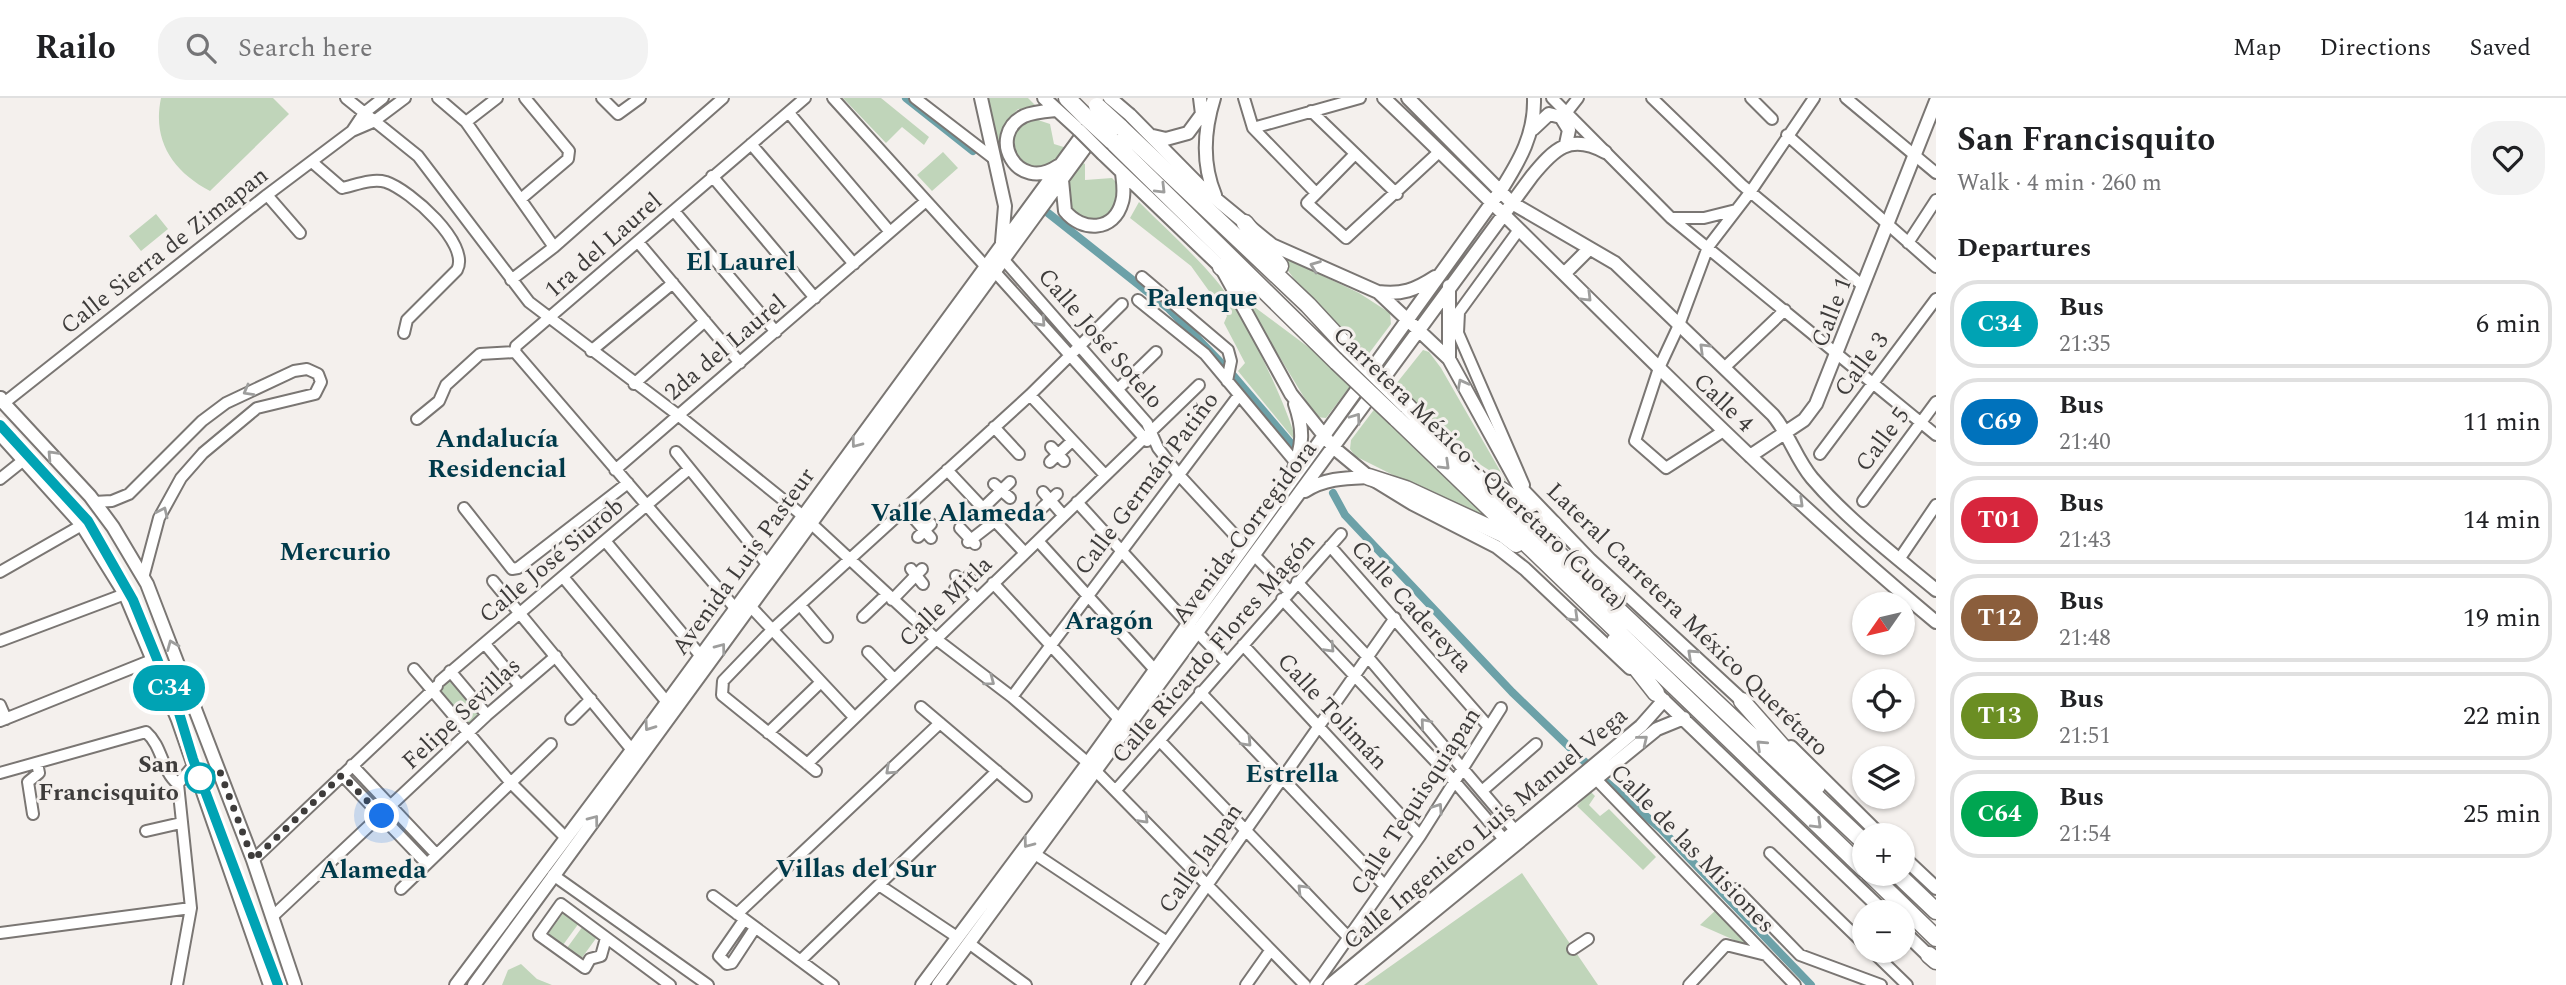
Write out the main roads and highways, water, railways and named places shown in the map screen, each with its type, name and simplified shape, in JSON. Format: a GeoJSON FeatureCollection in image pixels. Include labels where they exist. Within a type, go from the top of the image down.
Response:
{"type":"FeatureCollection","features":[{"type":"Feature","properties":{"kind":"highway","name":"Carretera México - Querétaro (Cuota)"},"geometry":{"type":"LineString","coordinates":[[1061,104],[1095,108],[1116,134],[1281,308],[1337,362],[1477,477],[1850,829]]}},
{"type":"Feature","properties":{"kind":"highway","name":"Carretera México - Querétaro (Cuota)"},"geometry":{"type":"LineString","coordinates":[[1116,134],[1308,305],[1401,412],[1554,571],[1852,866]]}},
{"type":"Feature","properties":{"kind":"highway"},"geometry":{"type":"LineString","coordinates":[[1245,223],[1308,305]]}},
{"type":"Feature","properties":{"kind":"highway"},"geometry":{"type":"LineString","coordinates":[[1221,267],[1281,308]]}},
{"type":"Feature","properties":{"kind":"highway"},"geometry":{"type":"LineString","coordinates":[[1369,477],[1406,489],[1503,534],[1554,571]]}},
{"type":"Feature","properties":{"kind":"highway"},"geometry":{"type":"LineString","coordinates":[[1477,477],[1554,525]]}},
{"type":"Feature","properties":{"kind":"highway"},"geometry":{"type":"LineString","coordinates":[[1574,590],[1660,697]]}},
{"type":"Feature","properties":{"kind":"highway"},"geometry":{"type":"LineString","coordinates":[[1742,701],[1812,779],[1850,829]]}},
{"type":"Feature","properties":{"kind":"highway","name":"Carretera México - Querétaro (Cuota)"},"geometry":{"type":"LineString","coordinates":[[1874,886],[1936,938]]}},
{"type":"Feature","properties":{"kind":"highway"},"geometry":{"type":"LineString","coordinates":[[1910,886],[1936,911]]}},
{"type":"Feature","properties":{"kind":"main road"},"geometry":{"type":"LineString","coordinates":[[981,98],[1005,206],[1002,245]]}},
{"type":"Feature","properties":{"kind":"main road"},"geometry":{"type":"LineString","coordinates":[[1044,98],[1061,104]]}},
{"type":"Feature","properties":{"kind":"main road","name":"Avenida Luis Pasteur"},"geometry":{"type":"LineString","coordinates":[[991,270],[1004,260],[1120,98]]}},
{"type":"Feature","properties":{"kind":"main road"},"geometry":{"type":"LineString","coordinates":[[1153,136],[1166,139],[1188,133],[1202,114],[1200,98]]}},
{"type":"Feature","properties":{"kind":"main road"},"geometry":{"type":"LineString","coordinates":[[1214,98],[1207,129],[1206,169],[1217,199]]}},
{"type":"Feature","properties":{"kind":"main road","name":"Calle 4"},"geometry":{"type":"LineString","coordinates":[[1384,98],[1722,432],[1842,544],[1936,622]]}},
{"type":"Feature","properties":{"kind":"main road","name":"Avenida Corregidora"},"geometry":{"type":"LineString","coordinates":[[938,985],[1035,854],[1092,767],[1192,628],[1243,544],[1325,436],[1501,190],[1533,130],[1534,98]]}},
{"type":"Feature","properties":{"kind":"main road"},"geometry":{"type":"LineString","coordinates":[[1401,114],[1410,99]]}},
{"type":"Feature","properties":{"kind":"main road","name":"Calle 4"},"geometry":{"type":"LineString","coordinates":[[1410,99],[1512,203],[1615,263],[1786,431],[1801,463],[1819,485],[1936,590]]}},
{"type":"Feature","properties":{"kind":"main road","name":"Calle 1"},"geometry":{"type":"LineString","coordinates":[[1750,456],[1811,413],[1839,353],[1886,223],[1936,102]]}},
{"type":"Feature","properties":{"kind":"main road"},"geometry":{"type":"LineString","coordinates":[[1061,104],[1023,117],[1012,127],[1007,143],[1012,161],[1026,172],[1042,175],[1064,162]]}},
{"type":"Feature","properties":{"kind":"main road","name":"Avenida Luis Pasteur"},"geometry":{"type":"LineString","coordinates":[[474,985],[609,791],[751,608],[806,520],[991,270],[1002,245],[1064,162],[1095,108]]}},
{"type":"Feature","properties":{"kind":"main road","name":"Lateral Carretera México Querétaro"},"geometry":{"type":"LineString","coordinates":[[1095,108],[1116,134],[1122,173],[1221,267],[1291,394],[1334,448],[1369,477],[1413,504],[1497,547],[1525,569],[1660,697],[1852,867]]}},
{"type":"Feature","properties":{"kind":"main road"},"geometry":{"type":"LineString","coordinates":[[1533,130],[1558,109],[1567,112],[1570,119],[1566,144],[1585,145],[1605,152]]}},
{"type":"Feature","properties":{"kind":"main road"},"geometry":{"type":"LineString","coordinates":[[1549,114],[1560,117],[1569,130]]}},
{"type":"Feature","properties":{"kind":"main road","name":"Lateral Carretera México Querétaro"},"geometry":{"type":"LineString","coordinates":[[1116,134],[1153,136],[1217,199],[1288,254],[1378,292],[1449,359],[1519,486],[1554,525],[1868,823]]}},
{"type":"Feature","properties":{"kind":"main road","name":"Avenida Corregidora"},"geometry":{"type":"LineString","coordinates":[[922,985],[1092,767],[1119,719],[1155,670],[1254,555],[1302,493],[1502,215],[1547,158],[1566,144]]}},
{"type":"Feature","properties":{"kind":"main road"},"geometry":{"type":"LineString","coordinates":[[1062,179],[1065,211],[1077,223],[1095,227],[1111,220],[1121,206],[1122,173]]}},
{"type":"Feature","properties":{"kind":"main road"},"geometry":{"type":"LineString","coordinates":[[1564,274],[1589,250]]}},
{"type":"Feature","properties":{"kind":"main road"},"geometry":{"type":"LineString","coordinates":[[1378,292],[1397,295],[1412,291],[1441,273]]}},
{"type":"Feature","properties":{"kind":"main road"},"geometry":{"type":"LineString","coordinates":[[1449,286],[1449,359]]}},
{"type":"Feature","properties":{"kind":"main road"},"geometry":{"type":"LineString","coordinates":[[1289,481],[1302,444],[1303,428],[1291,394]]}},
{"type":"Feature","properties":{"kind":"main road"},"geometry":{"type":"LineString","coordinates":[[1,399],[94,502],[144,578],[253,860],[295,985]]}},
{"type":"Feature","properties":{"kind":"main road"},"geometry":{"type":"LineString","coordinates":[[0,434],[82,525],[125,594],[193,766],[270,985]]}},
{"type":"Feature","properties":{"kind":"main road"},"geometry":{"type":"LineString","coordinates":[[1302,493],[1325,481],[1369,477]]}},
{"type":"Feature","properties":{"kind":"main road","name":"Avenida Luis Pasteur"},"geometry":{"type":"LineString","coordinates":[[638,751],[666,701],[767,564],[806,520]]}},
{"type":"Feature","properties":{"kind":"main road","name":"Calle Ingeniero Luis Manuel Vega"},"geometry":{"type":"LineString","coordinates":[[1330,985],[1343,979],[1591,775],[1641,726],[1660,697]]}},
{"type":"Feature","properties":{"kind":"main road","name":"Calle Ingeniero Luis Manuel Vega"},"geometry":{"type":"LineString","coordinates":[[1591,775],[1657,729],[1684,718]]}},
{"type":"Feature","properties":{"kind":"main road","name":"Avenida Luis Pasteur"},"geometry":{"type":"LineString","coordinates":[[456,985],[565,837],[609,791]]}},
{"type":"Feature","properties":{"kind":"main road"},"geometry":{"type":"LineString","coordinates":[[1915,868],[1936,888]]}},
{"type":"Feature","properties":{"kind":"main road"},"geometry":{"type":"LineString","coordinates":[[1915,942],[1934,960]]}},
{"type":"Feature","properties":{"kind":"waterway"},"geometry":{"type":"LineString","coordinates":[[906,98],[973,151]]}},
{"type":"Feature","properties":{"kind":"waterway"},"geometry":{"type":"LineString","coordinates":[[1048,213],[1168,308],[1232,374],[1295,448]]}},
{"type":"Feature","properties":{"kind":"waterway"},"geometry":{"type":"LineString","coordinates":[[1333,493],[1345,515],[1512,692],[1588,765]]}},
{"type":"Feature","properties":{"kind":"waterway"},"geometry":{"type":"LineString","coordinates":[[1603,779],[1661,829],[1811,985]]}},
{"type":"Feature","properties":{"kind":"place","name":"San Francisquito"},"geometry":{"type":"Point","coordinates":[200,778]}},
{"type":"Feature","properties":{"kind":"district","name":"El Laurel"},"geometry":{"type":"Point","coordinates":[741,261]}},
{"type":"Feature","properties":{"kind":"district","name":"Palenque"},"geometry":{"type":"Point","coordinates":[1202,297]}},
{"type":"Feature","properties":{"kind":"district","name":"Andalucía Residencial"},"geometry":{"type":"Point","coordinates":[497,453]}},
{"type":"Feature","properties":{"kind":"district","name":"Valle Alameda"},"geometry":{"type":"Point","coordinates":[958,512]}},
{"type":"Feature","properties":{"kind":"district","name":"Mercurio"},"geometry":{"type":"Point","coordinates":[335,551]}},
{"type":"Feature","properties":{"kind":"district","name":"Aragón"},"geometry":{"type":"Point","coordinates":[1109,620]}},
{"type":"Feature","properties":{"kind":"district","name":"Estrella"},"geometry":{"type":"Point","coordinates":[1292,773]}},
{"type":"Feature","properties":{"kind":"district","name":"Villas del Sur"},"geometry":{"type":"Point","coordinates":[856,868]}},
{"type":"Feature","properties":{"kind":"district","name":"Alameda"},"geometry":{"type":"Point","coordinates":[373,869]}}]}
